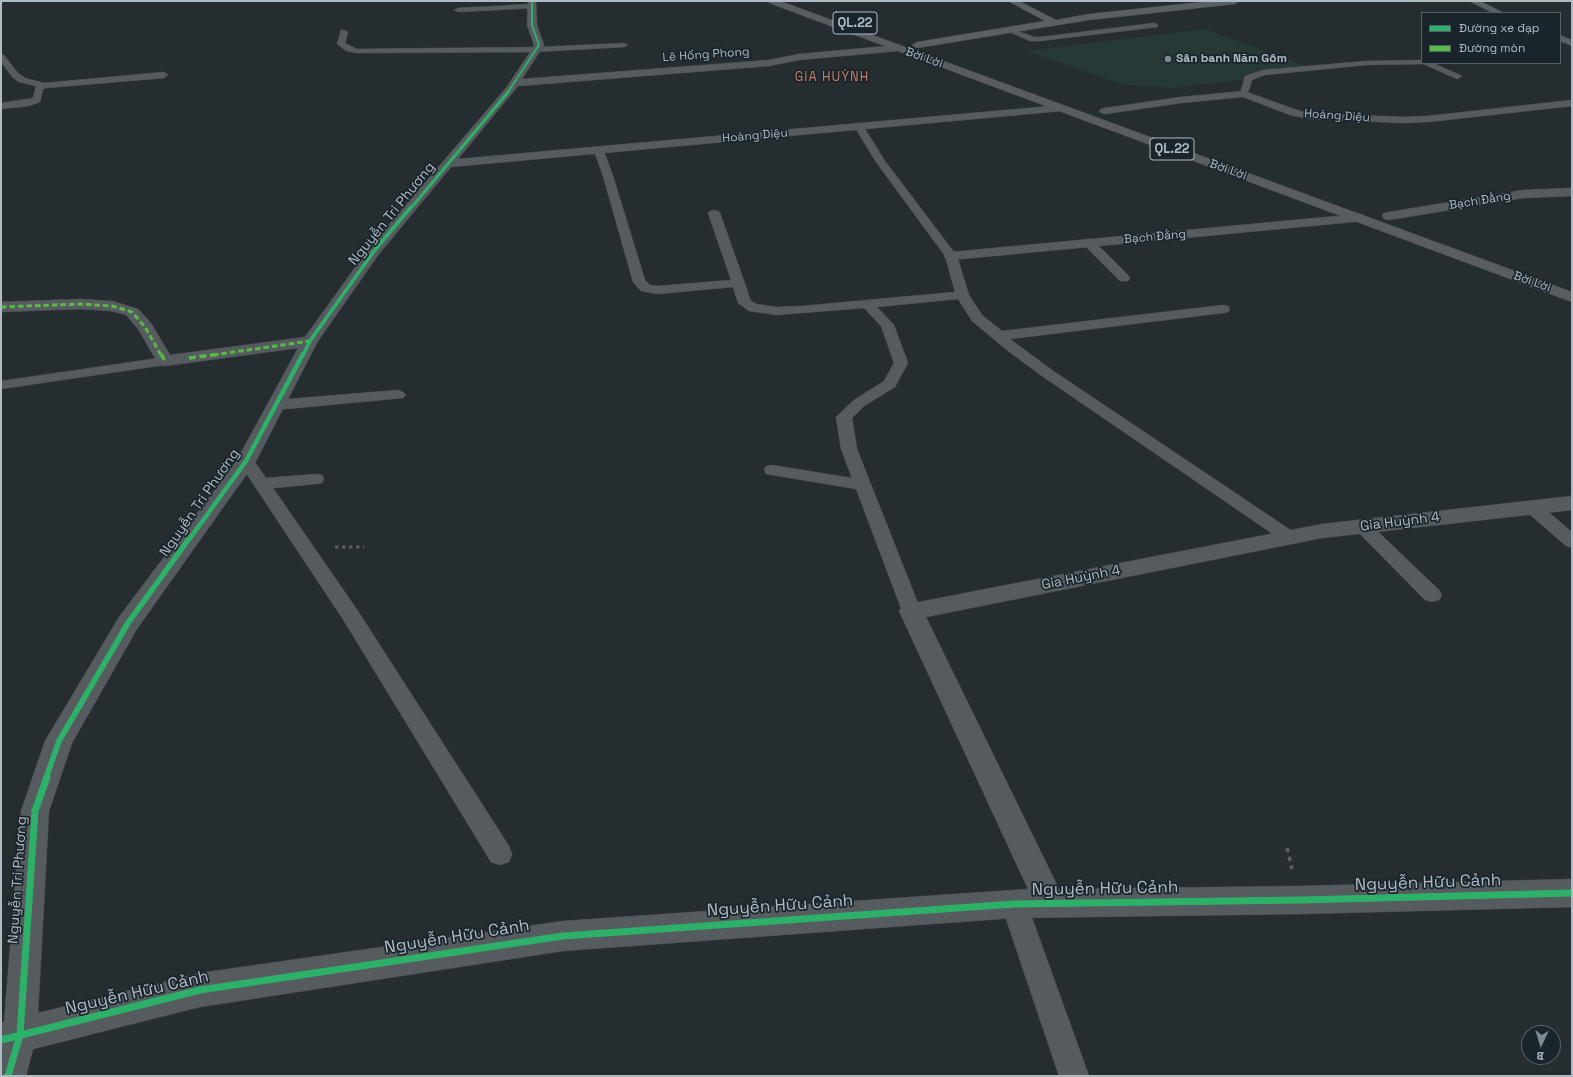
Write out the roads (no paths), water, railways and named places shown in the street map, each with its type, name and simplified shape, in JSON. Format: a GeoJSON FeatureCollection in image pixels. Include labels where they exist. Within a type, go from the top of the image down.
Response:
{"type":"FeatureCollection","features":[{"type":"Feature","properties":{"kind":"highway","name":"Bời Lời"},"geometry":{"type":"LineString","coordinates":[[772,1],[1572,297]]}},
{"type":"Feature","properties":{"kind":"highway","name":"Bời Lời"},"geometry":{"type":"LineString","coordinates":[[794,1],[1105,111],[1239,161]]}},
{"type":"Feature","properties":{"kind":"highway"},"geometry":{"type":"LineString","coordinates":[[898,48],[917,45]]}},
{"type":"Feature","properties":{"kind":"highway"},"geometry":{"type":"LineString","coordinates":[[1374,210],[1411,224]]}},
{"type":"Feature","properties":{"kind":"street"},"geometry":{"type":"LineString","coordinates":[[1012,1],[1056,22]]}},
{"type":"Feature","properties":{"kind":"street"},"geometry":{"type":"LineString","coordinates":[[917,45],[1056,22],[1235,1]]}},
{"type":"Feature","properties":{"kind":"street"},"geometry":{"type":"LineString","coordinates":[[1473,1],[1498,12]]}},
{"type":"Feature","properties":{"kind":"street"},"geometry":{"type":"LineString","coordinates":[[525,3],[539,45],[536,49]]}},
{"type":"Feature","properties":{"kind":"street"},"geometry":{"type":"LineString","coordinates":[[1561,38],[1572,43]]}},
{"type":"Feature","properties":{"kind":"street","name":"Lê Hồng Phong"},"geometry":{"type":"LineString","coordinates":[[515,83],[769,63],[799,57],[898,48]]}},
{"type":"Feature","properties":{"kind":"street","name":"Nguyễn Tri Phương"},"geometry":{"type":"LineString","coordinates":[[8,1076],[35,811],[59,741],[128,623],[246,461],[310,341],[374,251],[515,83],[536,49]]}},
{"type":"Feature","properties":{"kind":"street","name":"Hoàng Diệu"},"geometry":{"type":"LineString","coordinates":[[1105,111],[1181,100],[1244,94],[1299,114],[1403,120],[1428,119],[1572,103]]}},
{"type":"Feature","properties":{"kind":"street","name":"Hoàng Diệu"},"geometry":{"type":"LineString","coordinates":[[448,164],[1062,108]]}},
{"type":"Feature","properties":{"kind":"street","name":"Bạch Đằng"},"geometry":{"type":"LineString","coordinates":[[1389,216],[1523,194],[1572,192]]}},
{"type":"Feature","properties":{"kind":"street","name":"Bạch Đằng"},"geometry":{"type":"LineString","coordinates":[[951,256],[1358,218]]}},
{"type":"Feature","properties":{"kind":"street"},"geometry":{"type":"LineString","coordinates":[[1,307],[80,304],[112,306],[132,312],[176,360],[310,341]]}},
{"type":"Feature","properties":{"kind":"street","name":"Gia Huỳnh 4"},"geometry":{"type":"LineString","coordinates":[[911,612],[1289,537],[1572,503]]}},
{"type":"Feature","properties":{"kind":"street"},"geometry":{"type":"LineString","coordinates":[[911,612],[1050,904]]}},
{"type":"Feature","properties":{"kind":"street","name":"Nguyễn Hữu Cảnh"},"geometry":{"type":"LineString","coordinates":[[11,1038],[200,990],[563,936],[1014,904],[1301,900],[1572,893]]}},
{"type":"Feature","properties":{"kind":"lane"},"geometry":{"type":"LineString","coordinates":[[485,3],[525,3]]}},
{"type":"Feature","properties":{"kind":"lane"},"geometry":{"type":"LineString","coordinates":[[458,10],[525,3]]}},
{"type":"Feature","properties":{"kind":"lane"},"geometry":{"type":"LineString","coordinates":[[1056,22],[1088,34]]}},
{"type":"Feature","properties":{"kind":"lane"},"geometry":{"type":"LineString","coordinates":[[1009,30],[1033,39],[1040,39],[1154,25]]}},
{"type":"Feature","properties":{"kind":"lane"},"geometry":{"type":"LineString","coordinates":[[344,32],[341,44],[349,49],[380,52],[405,49],[421,51],[536,49],[624,45]]}},
{"type":"Feature","properties":{"kind":"lane"},"geometry":{"type":"LineString","coordinates":[[416,61],[421,51]]}},
{"type":"Feature","properties":{"kind":"lane"},"geometry":{"type":"LineString","coordinates":[[1,57],[15,75],[22,80],[44,86],[164,74]]}},
{"type":"Feature","properties":{"kind":"lane"},"geometry":{"type":"LineString","coordinates":[[1244,94],[1248,78],[1263,73],[1366,63],[1421,62]]}},
{"type":"Feature","properties":{"kind":"lane"},"geometry":{"type":"LineString","coordinates":[[1428,64],[1458,76]]}},
{"type":"Feature","properties":{"kind":"lane"},"geometry":{"type":"LineString","coordinates":[[90,93],[94,81]]}},
{"type":"Feature","properties":{"kind":"lane"},"geometry":{"type":"LineString","coordinates":[[1,106],[29,103],[37,100],[39,88],[44,86]]}},
{"type":"Feature","properties":{"kind":"lane"},"geometry":{"type":"LineString","coordinates":[[859,126],[881,162],[951,256],[962,295],[977,318],[1047,374],[1289,537]]}},
{"type":"Feature","properties":{"kind":"lane"},"geometry":{"type":"LineString","coordinates":[[599,151],[608,176],[639,282],[646,288],[658,290],[738,283]]}},
{"type":"Feature","properties":{"kind":"lane"},"geometry":{"type":"LineString","coordinates":[[714,213],[745,303],[754,308],[776,311],[802,310],[962,295]]}},
{"type":"Feature","properties":{"kind":"lane"},"geometry":{"type":"LineString","coordinates":[[1089,243],[1124,278]]}},
{"type":"Feature","properties":{"kind":"lane"},"geometry":{"type":"LineString","coordinates":[[867,304],[888,325],[901,363],[890,384],[859,403],[844,417],[849,449],[911,612]]}},
{"type":"Feature","properties":{"kind":"lane"},"geometry":{"type":"LineString","coordinates":[[998,336],[1223,309]]}},
{"type":"Feature","properties":{"kind":"lane"},"geometry":{"type":"LineString","coordinates":[[1,385],[176,360]]}},
{"type":"Feature","properties":{"kind":"lane"},"geometry":{"type":"LineString","coordinates":[[276,405],[398,395]]}},
{"type":"Feature","properties":{"kind":"lane"},"geometry":{"type":"LineString","coordinates":[[246,461],[352,616],[500,854]]}},
{"type":"Feature","properties":{"kind":"lane"},"geometry":{"type":"LineString","coordinates":[[772,470],[863,485]]}},
{"type":"Feature","properties":{"kind":"lane"},"geometry":{"type":"LineString","coordinates":[[262,484],[316,479]]}},
{"type":"Feature","properties":{"kind":"lane"},"geometry":{"type":"LineString","coordinates":[[1532,507],[1572,542]]}},
{"type":"Feature","properties":{"kind":"lane"},"geometry":{"type":"LineString","coordinates":[[1363,527],[1432,595]]}},
{"type":"Feature","properties":{"kind":"lane"},"geometry":{"type":"LineString","coordinates":[[1014,904],[1074,1076]]}},
{"type":"Feature","properties":{"kind":"place","name":"Sân banh Năm Gôm"},"geometry":{"type":"Point","coordinates":[1168,59]}},
{"type":"Feature","properties":{"kind":"district","name":"GIA HUỲNH"},"geometry":{"type":"Point","coordinates":[832,77]}}]}
